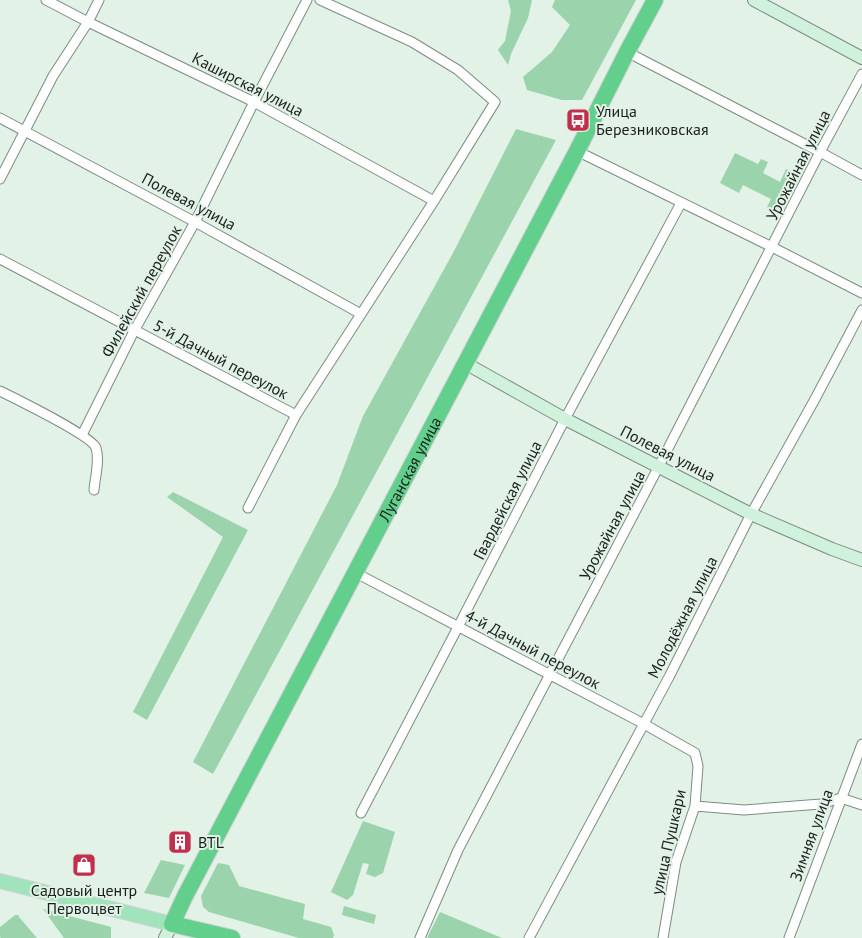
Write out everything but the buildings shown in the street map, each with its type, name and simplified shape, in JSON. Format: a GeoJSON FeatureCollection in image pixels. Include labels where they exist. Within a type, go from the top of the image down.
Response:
{"type":"FeatureCollection","features":[{"type":"Feature","properties":{"kind":"highway","name":"Луганская улица"},"geometry":{"type":"LineString","coordinates":[[169,931],[185,896],[655,0]]}},
{"type":"Feature","properties":{"kind":"highway"},"geometry":{"type":"LineString","coordinates":[[169,931],[232,938]]}},
{"type":"Feature","properties":{"kind":"main road"},"geometry":{"type":"LineString","coordinates":[[0,881],[169,931]]}},
{"type":"Feature","properties":{"kind":"street","name":"Каширская улица"},"geometry":{"type":"LineString","coordinates":[[46,0],[254,102],[434,201]]}},
{"type":"Feature","properties":{"kind":"street"},"geometry":{"type":"LineString","coordinates":[[0,179],[53,76],[88,22],[99,0]]}},
{"type":"Feature","properties":{"kind":"street","name":"Филейский переулок"},"geometry":{"type":"LineString","coordinates":[[82,435],[134,331],[195,222],[306,0]]}},
{"type":"Feature","properties":{"kind":"street"},"geometry":{"type":"LineString","coordinates":[[248,508],[296,415],[434,201],[495,102],[458,70],[412,42],[320,0]]}},
{"type":"Feature","properties":{"kind":"street"},"geometry":{"type":"LineString","coordinates":[[754,0],[862,58]]}},
{"type":"Feature","properties":{"kind":"street"},"geometry":{"type":"LineString","coordinates":[[627,52],[862,175]]}},
{"type":"Feature","properties":{"kind":"street","name":"Урожайная улица"},"geometry":{"type":"LineString","coordinates":[[420,938],[458,850],[862,74]]}},
{"type":"Feature","properties":{"kind":"street","name":"Полевая улица"},"geometry":{"type":"LineString","coordinates":[[0,118],[195,222],[361,314]]}},
{"type":"Feature","properties":{"kind":"street"},"geometry":{"type":"LineString","coordinates":[[577,151],[862,292]]}},
{"type":"Feature","properties":{"kind":"street","name":"Гвардейская улица"},"geometry":{"type":"LineString","coordinates":[[361,813],[565,420],[681,202]]}},
{"type":"Feature","properties":{"kind":"street","name":"5-й Дачный переулок"},"geometry":{"type":"LineString","coordinates":[[0,259],[296,415]]}},
{"type":"Feature","properties":{"kind":"street","name":"Молодёжная улица"},"geometry":{"type":"LineString","coordinates":[[529,938],[674,668],[751,514],[815,400],[862,310]]}},
{"type":"Feature","properties":{"kind":"street","name":"Полевая улица"},"geometry":{"type":"LineString","coordinates":[[465,363],[565,420],[751,514],[862,560]]}},
{"type":"Feature","properties":{"kind":"street"},"geometry":{"type":"LineString","coordinates":[[0,391],[82,435],[95,445],[98,456],[94,490]]}},
{"type":"Feature","properties":{"kind":"street","name":"4-й Дачный переулок"},"geometry":{"type":"LineString","coordinates":[[356,573],[644,724],[695,754]]}},
{"type":"Feature","properties":{"kind":"street","name":"Зимняя улица"},"geometry":{"type":"LineString","coordinates":[[789,938],[862,744]]}},
{"type":"Feature","properties":{"kind":"street","name":"улица Пушкари"},"geometry":{"type":"LineString","coordinates":[[663,938],[676,862],[694,806],[698,766],[695,754]]}},
{"type":"Feature","properties":{"kind":"street"},"geometry":{"type":"LineString","coordinates":[[694,806],[744,810],[821,804],[841,798],[862,805]]}},
{"type":"Feature","properties":{"kind":"green space"},"geometry":{"type":"Polygon","coordinates":[[[508,0],[532,0],[528,18],[511,54],[508,65],[498,50],[505,41],[511,11],[508,0]]]}},
{"type":"Feature","properties":{"kind":"green space"},"geometry":{"type":"Polygon","coordinates":[[[555,0],[636,0],[582,100],[562,100],[527,90],[523,77],[552,52],[570,25],[552,7],[555,0]]]}},
{"type":"Feature","properties":{"kind":"green space"},"geometry":{"type":"Polygon","coordinates":[[[516,129],[556,140],[213,774],[193,762],[337,485],[363,416],[453,253],[516,129]]]}},
{"type":"Feature","properties":{"kind":"green space"},"geometry":{"type":"Polygon","coordinates":[[[735,153],[758,164],[761,159],[768,162],[763,173],[780,182],[786,169],[795,173],[775,211],[767,207],[771,199],[743,185],[739,193],[720,183],[735,153]]]}},
{"type":"Feature","properties":{"kind":"green space"},"geometry":{"type":"Polygon","coordinates":[[[173,492],[248,530],[147,720],[133,712],[223,537],[167,497],[173,492]]]}},
{"type":"Feature","properties":{"kind":"green space"},"geometry":{"type":"Polygon","coordinates":[[[363,821],[395,832],[383,873],[375,877],[366,874],[369,864],[363,863],[353,895],[347,900],[331,892],[363,821]]]}},
{"type":"Feature","properties":{"kind":"green space"},"geometry":{"type":"Polygon","coordinates":[[[161,860],[185,865],[169,898],[144,893],[161,860]]]}},
{"type":"Feature","properties":{"kind":"green space"},"geometry":{"type":"Polygon","coordinates":[[[218,863],[229,865],[239,886],[305,904],[303,919],[331,927],[334,935],[333,938],[299,938],[209,912],[203,907],[201,896],[218,863]]]}},
{"type":"Feature","properties":{"kind":"green space"},"geometry":{"type":"Polygon","coordinates":[[[344,906],[376,915],[374,924],[342,915],[344,906]]]}},
{"type":"Feature","properties":{"kind":"green space"},"geometry":{"type":"Polygon","coordinates":[[[43,909],[111,927],[111,938],[64,938],[43,909]]]}},
{"type":"Feature","properties":{"kind":"green space"},"geometry":{"type":"Polygon","coordinates":[[[440,912],[502,938],[427,938],[440,912]]]}},
{"type":"Feature","properties":{"kind":"green space"},"geometry":{"type":"Polygon","coordinates":[[[15,915],[18,915],[37,938],[0,937],[0,927],[15,915]]]}},
{"type":"Feature","properties":{"kind":"place","name":"Улица Березниковская"},"geometry":{"type":"Point","coordinates":[578,120]}},
{"type":"Feature","properties":{"kind":"place","name":"BTL"},"geometry":{"type":"Point","coordinates":[180,842]}},
{"type":"Feature","properties":{"kind":"place","name":"Садовый центр Первоцвет"},"geometry":{"type":"Point","coordinates":[84,865]}}]}
